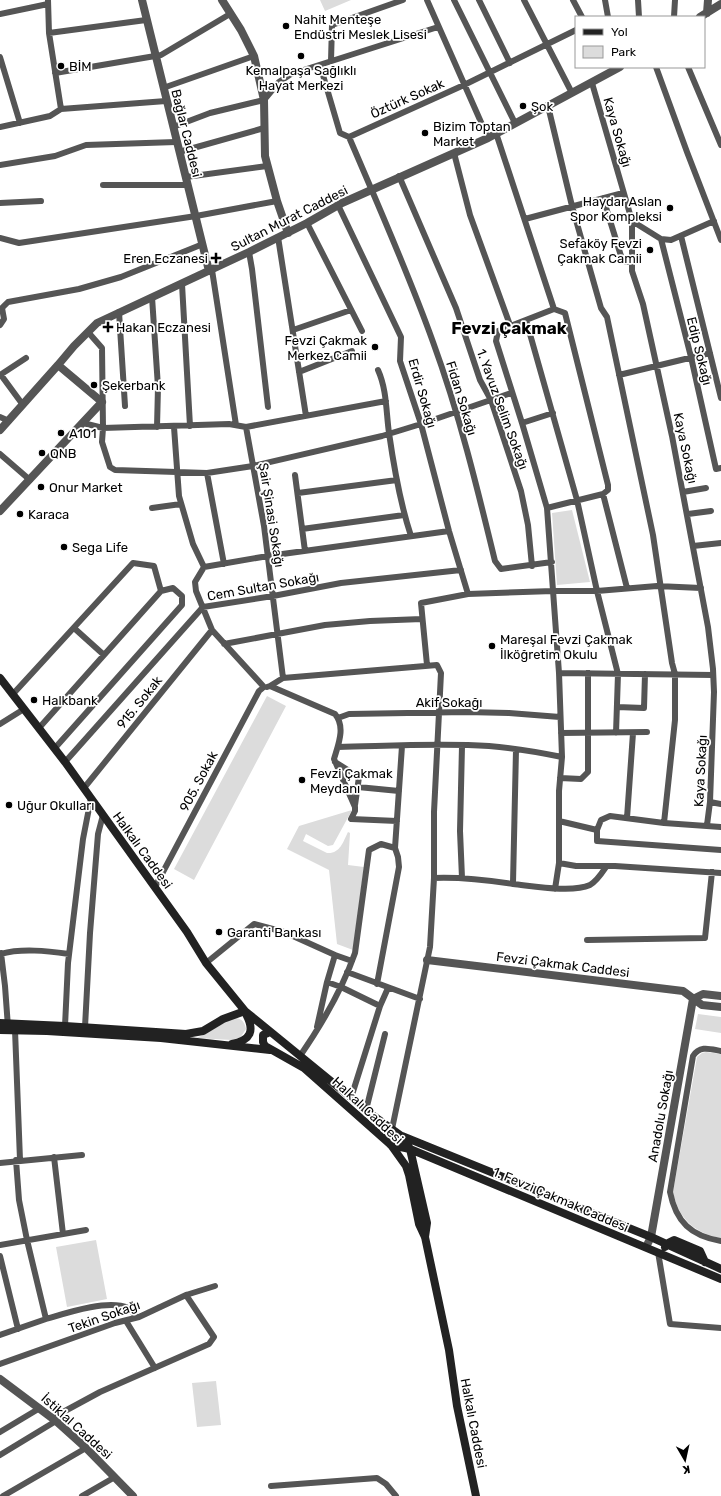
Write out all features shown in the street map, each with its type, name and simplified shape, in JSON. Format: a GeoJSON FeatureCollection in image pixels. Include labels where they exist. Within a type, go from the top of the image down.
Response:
{"type":"FeatureCollection","features":[{"type":"Feature","properties":{"kind":"main road","name":"Halkalı Caddesi"},"geometry":{"type":"LineString","coordinates":[[0,678],[55,748],[190,937],[206,963],[244,1011],[366,1110],[400,1135],[407,1143],[410,1148],[427,1223],[425,1237]]}},
{"type":"Feature","properties":{"kind":"main road"},"geometry":{"type":"LineString","coordinates":[[6,1027],[65,1026],[186,1034],[204,1031],[223,1019],[244,1011],[251,1026],[249,1036],[245,1040],[230,1045]]}},
{"type":"Feature","properties":{"kind":"main road","name":"Halkalı Caddesi"},"geometry":{"type":"LineString","coordinates":[[6,1027],[161,1038],[271,1050],[286,1056],[304,1068],[391,1145],[406,1166],[419,1224],[425,1237],[449,1350],[457,1406],[476,1496]]}},
{"type":"Feature","properties":{"kind":"main road"},"geometry":{"type":"LineString","coordinates":[[270,1032],[262,1035],[262,1038],[266,1046],[271,1050]]}},
{"type":"Feature","properties":{"kind":"main road"},"geometry":{"type":"LineString","coordinates":[[400,1135],[651,1237],[721,1269]]}},
{"type":"Feature","properties":{"kind":"main road","name":"1. Fevzi Çakmak Caddesi"},"geometry":{"type":"LineString","coordinates":[[391,1145],[410,1148],[721,1279]]}},
{"type":"Feature","properties":{"kind":"main road"},"geometry":{"type":"LineString","coordinates":[[414,1166],[415,1155],[422,1154]]}},
{"type":"Feature","properties":{"kind":"main road"},"geometry":{"type":"LineString","coordinates":[[666,1244],[666,1256]]}},
{"type":"Feature","properties":{"kind":"street","name":"Bağlar Caddesi"},"geometry":{"type":"LineString","coordinates":[[142,0],[176,142],[211,270]]}},
{"type":"Feature","properties":{"kind":"street"},"geometry":{"type":"LineString","coordinates":[[222,0],[241,30],[254,56],[264,100],[265,156],[277,201],[288,233]]}},
{"type":"Feature","properties":{"kind":"street"},"geometry":{"type":"LineString","coordinates":[[331,61],[332,25],[403,0]]}},
{"type":"Feature","properties":{"kind":"street"},"geometry":{"type":"LineString","coordinates":[[427,0],[488,138]]}},
{"type":"Feature","properties":{"kind":"street"},"geometry":{"type":"LineString","coordinates":[[454,0],[515,124]]}},
{"type":"Feature","properties":{"kind":"street"},"geometry":{"type":"LineString","coordinates":[[479,0],[510,62]]}},
{"type":"Feature","properties":{"kind":"street"},"geometry":{"type":"LineString","coordinates":[[524,0],[572,93]]}},
{"type":"Feature","properties":{"kind":"street"},"geometry":{"type":"LineString","coordinates":[[573,0],[581,16]]}},
{"type":"Feature","properties":{"kind":"street"},"geometry":{"type":"LineString","coordinates":[[605,0],[608,16]]}},
{"type":"Feature","properties":{"kind":"street"},"geometry":{"type":"LineString","coordinates":[[638,0],[639,16]]}},
{"type":"Feature","properties":{"kind":"street"},"geometry":{"type":"LineString","coordinates":[[674,16],[675,0]]}},
{"type":"Feature","properties":{"kind":"street"},"geometry":{"type":"LineString","coordinates":[[704,15],[708,0]]}},
{"type":"Feature","properties":{"kind":"street"},"geometry":{"type":"LineString","coordinates":[[0,14],[48,2],[49,33],[61,109]]}},
{"type":"Feature","properties":{"kind":"street"},"geometry":{"type":"LineString","coordinates":[[704,15],[721,4]]}},
{"type":"Feature","properties":{"kind":"street"},"geometry":{"type":"LineString","coordinates":[[55,73],[161,55],[230,14]]}},
{"type":"Feature","properties":{"kind":"street"},"geometry":{"type":"LineString","coordinates":[[49,33],[146,20]]}},
{"type":"Feature","properties":{"kind":"street"},"geometry":{"type":"LineString","coordinates":[[173,127],[210,113],[264,100],[279,82],[291,74],[438,27]]}},
{"type":"Feature","properties":{"kind":"street","name":"Öztürk Sokak"},"geometry":{"type":"LineString","coordinates":[[349,136],[464,85],[575,30]]}},
{"type":"Feature","properties":{"kind":"street"},"geometry":{"type":"LineString","coordinates":[[0,56],[20,122]]}},
{"type":"Feature","properties":{"kind":"street"},"geometry":{"type":"LineString","coordinates":[[163,88],[254,56]]}},
{"type":"Feature","properties":{"kind":"street"},"geometry":{"type":"LineString","coordinates":[[320,65],[340,132],[349,136]]}},
{"type":"Feature","properties":{"kind":"street","name":"Sultan Murat Caddesi"},"geometry":{"type":"LineString","coordinates":[[0,430],[74,346],[97,323],[249,252],[307,223],[338,205],[399,176],[488,138],[592,83],[607,71],[617,68]]}},
{"type":"Feature","properties":{"kind":"street"},"geometry":{"type":"LineString","coordinates":[[656,68],[687,152],[720,233],[721,240]]}},
{"type":"Feature","properties":{"kind":"street"},"geometry":{"type":"LineString","coordinates":[[688,68],[721,145]]}},
{"type":"Feature","properties":{"kind":"street","name":"Kaya Sokağı"},"geometry":{"type":"LineString","coordinates":[[592,83],[632,221],[632,271],[643,304],[657,365],[688,514],[708,627],[714,692],[710,802],[707,825]]}},
{"type":"Feature","properties":{"kind":"street"},"geometry":{"type":"LineString","coordinates":[[0,127],[50,116],[61,109],[166,101]]}},
{"type":"Feature","properties":{"kind":"street"},"geometry":{"type":"LineString","coordinates":[[548,106],[572,206],[601,308],[606,316],[653,535],[672,663],[676,674],[674,720],[664,823]]}},
{"type":"Feature","properties":{"kind":"street"},"geometry":{"type":"LineString","coordinates":[[179,152],[264,128]]}},
{"type":"Feature","properties":{"kind":"street"},"geometry":{"type":"LineString","coordinates":[[496,133],[554,309]]}},
{"type":"Feature","properties":{"kind":"street","name":"Fidan Sokağı"},"geometry":{"type":"LineString","coordinates":[[349,136],[414,291],[434,344],[456,412],[495,561],[501,569],[532,566],[552,562]]}},
{"type":"Feature","properties":{"kind":"street"},"geometry":{"type":"LineString","coordinates":[[0,166],[55,156],[86,145],[176,142]]}},
{"type":"Feature","properties":{"kind":"street"},"geometry":{"type":"LineString","coordinates":[[454,152],[470,215],[510,325]]}},
{"type":"Feature","properties":{"kind":"street"},"geometry":{"type":"LineString","coordinates":[[103,185],[187,181],[267,166]]}},
{"type":"Feature","properties":{"kind":"street","name":"1. Yavuz Selim Sokağı"},"geometry":{"type":"LineString","coordinates":[[399,176],[456,308],[480,380],[491,400],[521,491],[528,525],[532,566]]}},
{"type":"Feature","properties":{"kind":"street"},"geometry":{"type":"LineString","coordinates":[[525,219],[623,193]]}},
{"type":"Feature","properties":{"kind":"street"},"geometry":{"type":"LineString","coordinates":[[603,198],[621,256],[624,262],[632,261]]}},
{"type":"Feature","properties":{"kind":"street"},"geometry":{"type":"LineString","coordinates":[[0,203],[41,201]]}},
{"type":"Feature","properties":{"kind":"street"},"geometry":{"type":"LineString","coordinates":[[0,238],[19,243],[196,216],[277,201]]}},
{"type":"Feature","properties":{"kind":"street","name":"Erdir Sokağı"},"geometry":{"type":"LineString","coordinates":[[338,205],[400,337],[400,361],[421,424],[448,531],[468,594]]}},
{"type":"Feature","properties":{"kind":"street"},"geometry":{"type":"LineString","coordinates":[[632,221],[661,239],[671,240],[714,221]]}},
{"type":"Feature","properties":{"kind":"street"},"geometry":{"type":"LineString","coordinates":[[307,223],[362,330]]}},
{"type":"Feature","properties":{"kind":"street"},"geometry":{"type":"LineString","coordinates":[[680,236],[721,396]]}},
{"type":"Feature","properties":{"kind":"street"},"geometry":{"type":"LineString","coordinates":[[278,237],[306,416]]}},
{"type":"Feature","properties":{"kind":"street","name":"Edip Sokağı"},"geometry":{"type":"LineString","coordinates":[[661,239],[719,468]]}},
{"type":"Feature","properties":{"kind":"street"},"geometry":{"type":"LineString","coordinates":[[0,325],[4,319],[2,308],[8,302],[79,289],[121,278],[203,244]]}},
{"type":"Feature","properties":{"kind":"street"},"geometry":{"type":"LineString","coordinates":[[249,252],[256,299],[268,407]]}},
{"type":"Feature","properties":{"kind":"street"},"geometry":{"type":"LineString","coordinates":[[211,270],[236,426]]}},
{"type":"Feature","properties":{"kind":"street"},"geometry":{"type":"LineString","coordinates":[[182,284],[190,426]]}},
{"type":"Feature","properties":{"kind":"street"},"geometry":{"type":"LineString","coordinates":[[152,296],[158,387],[157,427]]}},
{"type":"Feature","properties":{"kind":"street"},"geometry":{"type":"LineString","coordinates":[[547,508],[603,494],[608,490],[565,313],[554,309],[498,331],[496,342],[547,508],[554,590],[562,757],[560,778],[559,863],[555,889]]}},
{"type":"Feature","properties":{"kind":"street"},"geometry":{"type":"LineString","coordinates":[[293,330],[351,310]]}},
{"type":"Feature","properties":{"kind":"street"},"geometry":{"type":"LineString","coordinates":[[119,312],[125,406]]}},
{"type":"Feature","properties":{"kind":"street"},"geometry":{"type":"LineString","coordinates":[[526,320],[577,500],[597,591],[618,674],[616,733]]}},
{"type":"Feature","properties":{"kind":"street"},"geometry":{"type":"LineString","coordinates":[[88,332],[102,348],[102,442],[110,467],[114,470],[207,473],[253,466],[389,434],[511,393]]}},
{"type":"Feature","properties":{"kind":"street"},"geometry":{"type":"LineString","coordinates":[[299,372],[352,351]]}},
{"type":"Feature","properties":{"kind":"street"},"geometry":{"type":"LineString","coordinates":[[619,375],[710,353]]}},
{"type":"Feature","properties":{"kind":"street"},"geometry":{"type":"LineString","coordinates":[[23,405],[0,375],[26,358]]}},
{"type":"Feature","properties":{"kind":"street"},"geometry":{"type":"LineString","coordinates":[[58,365],[102,402]]}},
{"type":"Feature","properties":{"kind":"street"},"geometry":{"type":"LineString","coordinates":[[378,370],[384,383],[389,434],[397,480],[404,515],[411,536]]}},
{"type":"Feature","properties":{"kind":"street"},"geometry":{"type":"LineString","coordinates":[[83,423],[103,428],[174,427],[229,424],[246,427],[386,401]]}},
{"type":"Feature","properties":{"kind":"street"},"geometry":{"type":"LineString","coordinates":[[0,511],[102,402]]}},
{"type":"Feature","properties":{"kind":"street"},"geometry":{"type":"LineString","coordinates":[[522,423],[553,413]]}},
{"type":"Feature","properties":{"kind":"street"},"geometry":{"type":"LineString","coordinates":[[0,417],[9,421]]}},
{"type":"Feature","properties":{"kind":"street"},"geometry":{"type":"LineString","coordinates":[[174,427],[179,496],[193,544],[204,567]]}},
{"type":"Feature","properties":{"kind":"street","name":"Şair Şinasi Sokağı"},"geometry":{"type":"LineString","coordinates":[[246,427],[268,556],[283,678]]}},
{"type":"Feature","properties":{"kind":"street"},"geometry":{"type":"LineString","coordinates":[[0,454],[30,480]]}},
{"type":"Feature","properties":{"kind":"street"},"geometry":{"type":"LineString","coordinates":[[207,473],[224,564]]}},
{"type":"Feature","properties":{"kind":"street"},"geometry":{"type":"LineString","coordinates":[[295,475],[305,551]]}},
{"type":"Feature","properties":{"kind":"street"},"geometry":{"type":"LineString","coordinates":[[298,493],[397,480]]}},
{"type":"Feature","properties":{"kind":"street"},"geometry":{"type":"LineString","coordinates":[[683,492],[706,488]]}},
{"type":"Feature","properties":{"kind":"street"},"geometry":{"type":"LineString","coordinates":[[603,494],[627,588]]}},
{"type":"Feature","properties":{"kind":"street"},"geometry":{"type":"LineString","coordinates":[[152,508],[182,504]]}},
{"type":"Feature","properties":{"kind":"street"},"geometry":{"type":"LineString","coordinates":[[688,514],[711,511]]}},
{"type":"Feature","properties":{"kind":"street"},"geometry":{"type":"LineString","coordinates":[[302,529],[404,515]]}},
{"type":"Feature","properties":{"kind":"street"},"geometry":{"type":"LineString","coordinates":[[204,567],[268,556],[448,531]]}},
{"type":"Feature","properties":{"kind":"street"},"geometry":{"type":"LineString","coordinates":[[694,546],[721,543]]}},
{"type":"Feature","properties":{"kind":"street"},"geometry":{"type":"LineString","coordinates":[[13,694],[133,563],[154,566],[161,590]]}},
{"type":"Feature","properties":{"kind":"street"},"geometry":{"type":"LineString","coordinates":[[204,567],[195,582],[196,590],[212,630],[224,644],[267,687],[335,714],[338,718],[340,723],[340,732],[334,762],[355,806]]}},
{"type":"Feature","properties":{"kind":"street","name":"Cem Sultan Sokağı"},"geometry":{"type":"LineString","coordinates":[[65,762],[202,607],[273,596],[341,583],[461,570]]}},
{"type":"Feature","properties":{"kind":"street"},"geometry":{"type":"LineString","coordinates":[[427,665],[420,603],[468,594],[554,590],[597,591],[661,586],[701,588]]}},
{"type":"Feature","properties":{"kind":"street"},"geometry":{"type":"LineString","coordinates":[[39,728],[161,590],[173,588],[182,596],[182,605],[55,748]]}},
{"type":"Feature","properties":{"kind":"street"},"geometry":{"type":"LineString","coordinates":[[224,644],[324,625],[422,619]]}},
{"type":"Feature","properties":{"kind":"street"},"geometry":{"type":"LineString","coordinates":[[74,628],[104,655]]}},
{"type":"Feature","properties":{"kind":"street","name":"915. Sokak"},"geometry":{"type":"LineString","coordinates":[[84,788],[212,630]]}},
{"type":"Feature","properties":{"kind":"street"},"geometry":{"type":"LineString","coordinates":[[267,687],[283,678],[427,665],[437,665],[441,673],[434,812],[434,878],[430,947],[392,1129]]}},
{"type":"Feature","properties":{"kind":"street"},"geometry":{"type":"LineString","coordinates":[[558,673],[676,674],[713,672],[721,669]]}},
{"type":"Feature","properties":{"kind":"street"},"geometry":{"type":"LineString","coordinates":[[560,778],[582,779],[588,772],[588,673]]}},
{"type":"Feature","properties":{"kind":"street"},"geometry":{"type":"LineString","coordinates":[[617,707],[644,708],[645,674]]}},
{"type":"Feature","properties":{"kind":"street","name":"905. Sokak"},"geometry":{"type":"LineString","coordinates":[[154,887],[259,691],[267,687]]}},
{"type":"Feature","properties":{"kind":"street"},"geometry":{"type":"LineString","coordinates":[[714,692],[721,692]]}},
{"type":"Feature","properties":{"kind":"street"},"geometry":{"type":"LineString","coordinates":[[0,724],[24,709]]}},
{"type":"Feature","properties":{"kind":"street","name":"Akif Sokağı"},"geometry":{"type":"LineString","coordinates":[[338,718],[349,714],[439,712],[509,713],[560,717]]}},
{"type":"Feature","properties":{"kind":"street"},"geometry":{"type":"LineString","coordinates":[[561,733],[587,734],[647,732]]}},
{"type":"Feature","properties":{"kind":"street"},"geometry":{"type":"LineString","coordinates":[[627,818],[633,733]]}},
{"type":"Feature","properties":{"kind":"street"},"geometry":{"type":"LineString","coordinates":[[377,984],[398,877],[398,857],[395,848],[402,746]]}},
{"type":"Feature","properties":{"kind":"street"},"geometry":{"type":"LineString","coordinates":[[462,746],[460,831],[462,878]]}},
{"type":"Feature","properties":{"kind":"street"},"geometry":{"type":"LineString","coordinates":[[338,748],[490,746],[562,757]]}},
{"type":"Feature","properties":{"kind":"street"},"geometry":{"type":"LineString","coordinates":[[513,884],[516,750]]}},
{"type":"Feature","properties":{"kind":"street"},"geometry":{"type":"LineString","coordinates":[[334,762],[358,776],[359,779],[355,806],[356,810],[351,819],[398,821]]}},
{"type":"Feature","properties":{"kind":"street"},"geometry":{"type":"LineString","coordinates":[[358,787],[399,791]]}},
{"type":"Feature","properties":{"kind":"street"},"geometry":{"type":"LineString","coordinates":[[65,1026],[69,954],[84,839],[91,798]]}},
{"type":"Feature","properties":{"kind":"street"},"geometry":{"type":"LineString","coordinates":[[710,802],[721,804]]}},
{"type":"Feature","properties":{"kind":"street"},"geometry":{"type":"LineString","coordinates":[[85,1027],[90,933],[98,834],[103,815]]}},
{"type":"Feature","properties":{"kind":"street"},"geometry":{"type":"LineString","coordinates":[[721,827],[664,823],[610,816],[601,820],[597,830],[597,841],[604,843],[721,850]]}},
{"type":"Feature","properties":{"kind":"street"},"geometry":{"type":"LineString","coordinates":[[559,821],[597,830]]}},
{"type":"Feature","properties":{"kind":"street"},"geometry":{"type":"LineString","coordinates":[[300,1056],[316,1032],[341,987],[355,953],[369,850],[381,844],[395,848]]}},
{"type":"Feature","properties":{"kind":"street"},"geometry":{"type":"LineString","coordinates":[[559,863],[576,866],[615,866],[721,873]]}},
{"type":"Feature","properties":{"kind":"street"},"geometry":{"type":"LineString","coordinates":[[434,878],[462,878],[555,889],[591,885],[600,877],[606,866]]}},
{"type":"Feature","properties":{"kind":"street"},"geometry":{"type":"LineString","coordinates":[[586,940],[704,938],[712,872]]}},
{"type":"Feature","properties":{"kind":"street"},"geometry":{"type":"LineString","coordinates":[[206,963],[254,924],[284,932],[352,961]]}},
{"type":"Feature","properties":{"kind":"street"},"geometry":{"type":"LineString","coordinates":[[46,1318],[19,1200],[18,1160],[0,954],[12,951],[28,950],[69,954]]}},
{"type":"Feature","properties":{"kind":"street"},"geometry":{"type":"LineString","coordinates":[[316,1032],[327,982],[335,955]]}},
{"type":"Feature","properties":{"kind":"street","name":"Fevzi Çakmak Caddesi"},"geometry":{"type":"LineString","coordinates":[[427,960],[683,991],[693,999]]}},
{"type":"Feature","properties":{"kind":"street"},"geometry":{"type":"LineString","coordinates":[[347,972],[420,999]]}},
{"type":"Feature","properties":{"kind":"street"},"geometry":{"type":"LineString","coordinates":[[327,982],[341,987],[380,1006]]}},
{"type":"Feature","properties":{"kind":"street"},"geometry":{"type":"LineString","coordinates":[[351,1098],[380,1006],[388,988]]}},
{"type":"Feature","properties":{"kind":"street"},"geometry":{"type":"LineString","coordinates":[[721,996],[703,994],[693,999],[702,1005],[721,1007]]}},
{"type":"Feature","properties":{"kind":"street","name":"Anadolu Sokağı"},"geometry":{"type":"LineString","coordinates":[[646,1247],[651,1237],[693,999]]}},
{"type":"Feature","properties":{"kind":"street"},"geometry":{"type":"LineString","coordinates":[[366,1110],[386,1034]]}},
{"type":"Feature","properties":{"kind":"street"},"geometry":{"type":"LineString","coordinates":[[721,1051],[701,1049],[693,1056],[670,1192],[672,1205],[678,1218],[686,1226],[705,1237],[721,1242]]}},
{"type":"Feature","properties":{"kind":"street"},"geometry":{"type":"LineString","coordinates":[[0,1163],[18,1160],[82,1155]]}},
{"type":"Feature","properties":{"kind":"street"},"geometry":{"type":"LineString","coordinates":[[54,1157],[63,1234]]}},
{"type":"Feature","properties":{"kind":"street"},"geometry":{"type":"LineString","coordinates":[[0,1245],[86,1230]]}},
{"type":"Feature","properties":{"kind":"street"},"geometry":{"type":"LineString","coordinates":[[658,1252],[670,1324],[721,1328]]}},
{"type":"Feature","properties":{"kind":"street"},"geometry":{"type":"LineString","coordinates":[[0,1256],[18,1329]]}},
{"type":"Feature","properties":{"kind":"street","name":"Tekin Sokağı"},"geometry":{"type":"LineString","coordinates":[[0,1364],[115,1323],[126,1321],[186,1295],[215,1286]]}},
{"type":"Feature","properties":{"kind":"street"},"geometry":{"type":"LineString","coordinates":[[0,1455],[54,1419],[100,1392],[209,1344],[214,1337],[186,1295]]}},
{"type":"Feature","properties":{"kind":"street"},"geometry":{"type":"LineString","coordinates":[[0,1335],[46,1318],[101,1306],[121,1306],[129,1308],[137,1317]]}},
{"type":"Feature","properties":{"kind":"street"},"geometry":{"type":"LineString","coordinates":[[126,1321],[154,1368]]}},
{"type":"Feature","properties":{"kind":"street","name":"İstiklal Caddesi"},"geometry":{"type":"LineString","coordinates":[[0,1379],[54,1419],[116,1477],[133,1496]]}},
{"type":"Feature","properties":{"kind":"street"},"geometry":{"type":"LineString","coordinates":[[0,1432],[40,1408]]}},
{"type":"Feature","properties":{"kind":"street"},"geometry":{"type":"LineString","coordinates":[[3,1496],[86,1448]]}},
{"type":"Feature","properties":{"kind":"street"},"geometry":{"type":"LineString","coordinates":[[82,1496],[116,1477]]}},
{"type":"Feature","properties":{"kind":"street"},"geometry":{"type":"LineString","coordinates":[[271,1486],[377,1478],[386,1484],[396,1496]]}},
{"type":"Feature","properties":{"kind":"green space"},"geometry":{"type":"Polygon","coordinates":[[[320,0],[351,0],[325,11],[320,0]]]}},
{"type":"Feature","properties":{"kind":"green space"},"geometry":{"type":"Polygon","coordinates":[[[572,510],[590,582],[557,585],[552,513],[572,510]]]}},
{"type":"Feature","properties":{"kind":"green space"},"geometry":{"type":"Polygon","coordinates":[[[267,696],[286,706],[194,880],[174,869],[267,696]]]}},
{"type":"Feature","properties":{"kind":"green space"},"geometry":{"type":"Polygon","coordinates":[[[352,810],[333,845],[328,846],[306,834],[303,841],[327,853],[331,853],[335,852],[340,847],[348,832],[350,833],[348,865],[364,867],[353,950],[337,944],[329,870],[287,849],[299,826],[352,810]]]}},
{"type":"Feature","properties":{"kind":"green space"},"geometry":{"type":"Polygon","coordinates":[[[698,1014],[721,1017],[721,1033],[695,1029],[698,1014]]]}},
{"type":"Feature","properties":{"kind":"green space"},"geometry":{"type":"Polygon","coordinates":[[[235,1018],[241,1020],[246,1027],[240,1038],[232,1040],[196,1038],[225,1023],[235,1018]]]}},
{"type":"Feature","properties":{"kind":"green space"},"geometry":{"type":"Polygon","coordinates":[[[706,1052],[721,1054],[721,1238],[711,1236],[689,1223],[679,1210],[673,1192],[697,1057],[706,1052]]]}},
{"type":"Feature","properties":{"kind":"green space"},"geometry":{"type":"Polygon","coordinates":[[[96,1240],[107,1299],[67,1307],[56,1247],[96,1240]]]}},
{"type":"Feature","properties":{"kind":"green space"},"geometry":{"type":"Polygon","coordinates":[[[216,1381],[221,1425],[197,1427],[192,1383],[216,1381]]]}},
{"type":"Feature","properties":{"kind":"place","name":"Nahit Menteşe Endüstri Meslek Lisesi"},"geometry":{"type":"Point","coordinates":[286,26]}},
{"type":"Feature","properties":{"kind":"place","name":"Kemalpaşa Sağlıklı Hayat Merkezi"},"geometry":{"type":"Point","coordinates":[301,56]}},
{"type":"Feature","properties":{"kind":"place","name":"BİM"},"geometry":{"type":"Point","coordinates":[61,66]}},
{"type":"Feature","properties":{"kind":"place","name":"Şok"},"geometry":{"type":"Point","coordinates":[523,106]}},
{"type":"Feature","properties":{"kind":"place","name":"Bizim Toptan Market"},"geometry":{"type":"Point","coordinates":[425,133]}},
{"type":"Feature","properties":{"kind":"place","name":"Haydar Aslan Spor Kompleksi"},"geometry":{"type":"Point","coordinates":[670,208]}},
{"type":"Feature","properties":{"kind":"place","name":"Sefaköy Fevzi Çakmak Camii"},"geometry":{"type":"Point","coordinates":[650,250]}},
{"type":"Feature","properties":{"kind":"place","name":"Eren Eczanesi"},"geometry":{"type":"Point","coordinates":[216,258]}},
{"type":"Feature","properties":{"kind":"place","name":"Hakan Eczanesi"},"geometry":{"type":"Point","coordinates":[108,327]}},
{"type":"Feature","properties":{"kind":"place","name":"Fevzi Çakmak Merkez Camii"},"geometry":{"type":"Point","coordinates":[375,347]}},
{"type":"Feature","properties":{"kind":"place","name":"Şekerbank"},"geometry":{"type":"Point","coordinates":[94,385]}},
{"type":"Feature","properties":{"kind":"place","name":"A101"},"geometry":{"type":"Point","coordinates":[61,433]}},
{"type":"Feature","properties":{"kind":"place","name":"QNB"},"geometry":{"type":"Point","coordinates":[42,453]}},
{"type":"Feature","properties":{"kind":"place","name":"Onur Market"},"geometry":{"type":"Point","coordinates":[41,487]}},
{"type":"Feature","properties":{"kind":"place","name":"Karaca"},"geometry":{"type":"Point","coordinates":[20,514]}},
{"type":"Feature","properties":{"kind":"place","name":"Sega Life"},"geometry":{"type":"Point","coordinates":[64,547]}},
{"type":"Feature","properties":{"kind":"place","name":"Mareşal Fevzi Çakmak İlköğretim Okulu"},"geometry":{"type":"Point","coordinates":[492,646]}},
{"type":"Feature","properties":{"kind":"place","name":"Halkbank"},"geometry":{"type":"Point","coordinates":[34,700]}},
{"type":"Feature","properties":{"kind":"place","name":"Fevzi Çakmak Meydanı"},"geometry":{"type":"Point","coordinates":[302,780]}},
{"type":"Feature","properties":{"kind":"place","name":"Uğur Okulları"},"geometry":{"type":"Point","coordinates":[9,805]}},
{"type":"Feature","properties":{"kind":"place","name":"Garanti Bankası"},"geometry":{"type":"Point","coordinates":[219,932]}},
{"type":"Feature","properties":{"kind":"district","name":"Fevzi Çakmak"},"geometry":{"type":"Point","coordinates":[509,328]}}]}
